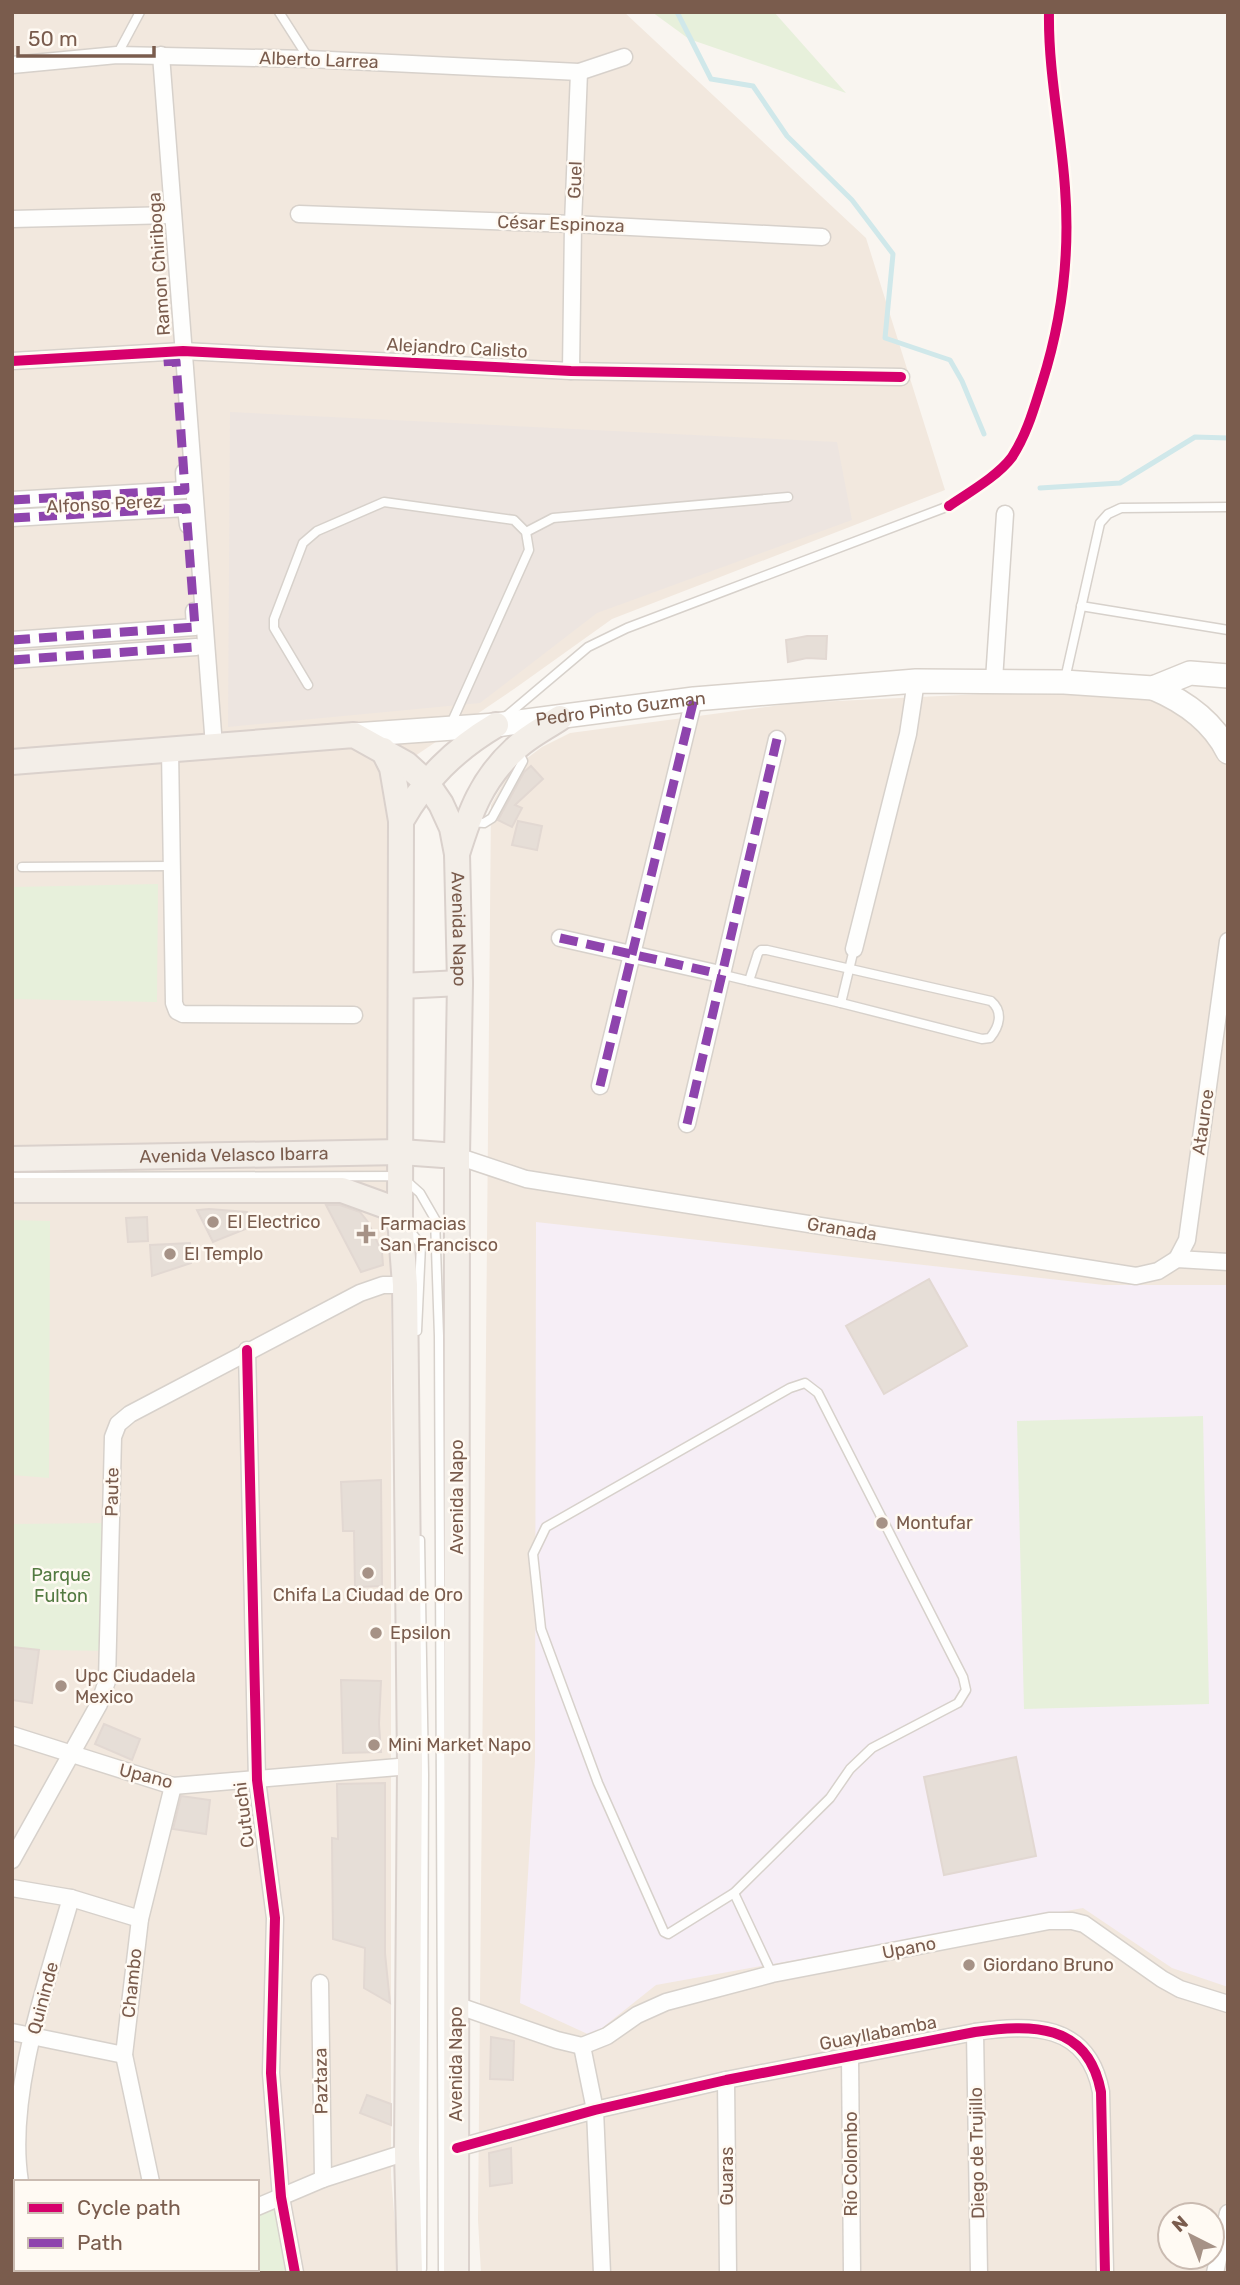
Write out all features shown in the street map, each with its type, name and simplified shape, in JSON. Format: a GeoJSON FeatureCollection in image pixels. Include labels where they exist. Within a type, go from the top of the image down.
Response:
{"type":"FeatureCollection","features":[{"type":"Feature","properties":{"kind":"main road","name":"Pedro Pinto Guzman"},"geometry":{"type":"LineString","coordinates":[[12,762],[496,725],[694,699],[916,681],[1064,682],[1153,688],[1190,673],[1228,676]]}},
{"type":"Feature","properties":{"kind":"main road"},"geometry":{"type":"LineString","coordinates":[[1153,688],[1195,711],[1211,726],[1228,752]]}},
{"type":"Feature","properties":{"kind":"main road"},"geometry":{"type":"LineString","coordinates":[[457,854],[470,811],[492,773],[516,747],[560,718]]}},
{"type":"Feature","properties":{"kind":"main road"},"geometry":{"type":"LineString","coordinates":[[401,821],[426,782],[458,750],[496,725]]}},
{"type":"Feature","properties":{"kind":"main road","name":"Avenida Napo"},"geometry":{"type":"LineString","coordinates":[[354,735],[406,764],[426,782],[441,804],[452,828],[457,854],[460,984],[457,1156],[457,2273]]}},
{"type":"Feature","properties":{"kind":"main road"},"geometry":{"type":"LineString","coordinates":[[383,750],[394,776],[401,821],[401,1219],[405,1285],[410,1766],[407,2152],[410,2273]]}},
{"type":"Feature","properties":{"kind":"main road"},"geometry":{"type":"LineString","coordinates":[[401,986],[460,984]]}},
{"type":"Feature","properties":{"kind":"main road","name":"Avenida Velasco Ibarra"},"geometry":{"type":"LineString","coordinates":[[12,1159],[401,1164],[457,1156]]}},
{"type":"Feature","properties":{"kind":"main road","name":"Avenida Velasco Ibarra"},"geometry":{"type":"LineString","coordinates":[[12,1190],[342,1190],[386,1206],[401,1219]]}},
{"type":"Feature","properties":{"kind":"street","name":"Alberto Larrea"},"geometry":{"type":"LineString","coordinates":[[12,65],[117,55],[161,55],[579,72],[624,57]]}},
{"type":"Feature","properties":{"kind":"street","name":"Ramon Chiriboga"},"geometry":{"type":"LineString","coordinates":[[161,55],[195,500],[201,642],[214,746]]}},
{"type":"Feature","properties":{"kind":"street","name":"Guel"},"geometry":{"type":"LineString","coordinates":[[571,371],[579,72]]}},
{"type":"Feature","properties":{"kind":"street","name":"César Espinoza"},"geometry":{"type":"LineString","coordinates":[[299,214],[822,237]]}},
{"type":"Feature","properties":{"kind":"street"},"geometry":{"type":"LineString","coordinates":[[12,219],[173,215]]}},
{"type":"Feature","properties":{"kind":"street","name":"Alejandro Calisto"},"geometry":{"type":"LineString","coordinates":[[12,361],[183,351],[571,371],[901,377]]}},
{"type":"Feature","properties":{"kind":"street"},"geometry":{"type":"LineString","coordinates":[[12,371],[176,361],[185,490],[12,500]]}},
{"type":"Feature","properties":{"kind":"street","name":"Alfonso Perez"},"geometry":{"type":"LineString","coordinates":[[12,509],[195,500]]}},
{"type":"Feature","properties":{"kind":"street"},"geometry":{"type":"LineString","coordinates":[[12,518],[186,508],[195,627],[12,640]]}},
{"type":"Feature","properties":{"kind":"street"},"geometry":{"type":"LineString","coordinates":[[994,680],[1004,514]]}},
{"type":"Feature","properties":{"kind":"street"},"geometry":{"type":"LineString","coordinates":[[12,650],[201,642]]}},
{"type":"Feature","properties":{"kind":"street"},"geometry":{"type":"LineString","coordinates":[[12,660],[201,642]]}},
{"type":"Feature","properties":{"kind":"street"},"geometry":{"type":"LineString","coordinates":[[854,949],[908,734],[916,681]]}},
{"type":"Feature","properties":{"kind":"street"},"geometry":{"type":"LineString","coordinates":[[600,1086],[694,699]]}},
{"type":"Feature","properties":{"kind":"street"},"geometry":{"type":"LineString","coordinates":[[687,1124],[777,739]]}},
{"type":"Feature","properties":{"kind":"street"},"geometry":{"type":"LineString","coordinates":[[170,750],[170,866],[174,1003],[177,1011],[183,1014],[354,1015]]}},
{"type":"Feature","properties":{"kind":"street"},"geometry":{"type":"LineString","coordinates":[[561,938],[720,974]]}},
{"type":"Feature","properties":{"kind":"street","name":"Atauroe"},"geometry":{"type":"LineString","coordinates":[[1177,1259],[1187,1240],[1228,942]]}},
{"type":"Feature","properties":{"kind":"street","name":"Granada"},"geometry":{"type":"LineString","coordinates":[[457,1156],[526,1179],[1136,1276],[1158,1270],[1177,1259],[1228,1262]]}},
{"type":"Feature","properties":{"kind":"street","name":"Paute"},"geometry":{"type":"LineString","coordinates":[[12,1860],[99,1703],[107,1681],[113,1437],[118,1424],[130,1414],[247,1350],[360,1293],[383,1286],[405,1285]]}},
{"type":"Feature","properties":{"kind":"street","name":"Cutuchi"},"geometry":{"type":"LineString","coordinates":[[247,1350],[257,1780],[275,1918],[271,2073],[281,2197],[295,2273]]}},
{"type":"Feature","properties":{"kind":"street","name":"Upano"},"geometry":{"type":"LineString","coordinates":[[12,1735],[173,1786],[410,1766]]}},
{"type":"Feature","properties":{"kind":"street","name":"Chambo"},"geometry":{"type":"LineString","coordinates":[[151,2180],[124,2055],[139,1919],[173,1786]]}},
{"type":"Feature","properties":{"kind":"street"},"geometry":{"type":"LineString","coordinates":[[12,1888],[71,1898],[139,1919]]}},
{"type":"Feature","properties":{"kind":"street","name":"Quininde"},"geometry":{"type":"LineString","coordinates":[[20,2180],[16,2158],[19,2111],[33,2035],[71,1898]]}},
{"type":"Feature","properties":{"kind":"street","name":"Upano"},"geometry":{"type":"LineString","coordinates":[[582,2046],[607,2036],[637,2015],[666,2002],[772,1974],[1049,1921],[1084,1924],[1180,1989],[1228,2004]]}},
{"type":"Feature","properties":{"kind":"street","name":"Paztaza"},"geometry":{"type":"LineString","coordinates":[[320,1983],[323,2179]]}},
{"type":"Feature","properties":{"kind":"street"},"geometry":{"type":"LineString","coordinates":[[456,2005],[582,2046],[594,2110],[602,2273]]}},
{"type":"Feature","properties":{"kind":"street","name":"Guayllabamba"},"geometry":{"type":"LineString","coordinates":[[457,2148],[594,2110],[726,2080],[975,2032],[1012,2026],[1040,2028],[1061,2035],[1090,2060],[1098,2076],[1101,2092],[1105,2273]]}},
{"type":"Feature","properties":{"kind":"street"},"geometry":{"type":"LineString","coordinates":[[12,2032],[124,2055]]}},
{"type":"Feature","properties":{"kind":"street","name":"Diego de Trujillo"},"geometry":{"type":"LineString","coordinates":[[975,2032],[979,2273]]}},
{"type":"Feature","properties":{"kind":"street","name":"Río Colombo"},"geometry":{"type":"LineString","coordinates":[[850,2056],[852,2273]]}},
{"type":"Feature","properties":{"kind":"street","name":"Guaras"},"geometry":{"type":"LineString","coordinates":[[726,2080],[728,2273]]}},
{"type":"Feature","properties":{"kind":"street"},"geometry":{"type":"LineString","coordinates":[[259,2206],[323,2179],[407,2152]]}},
{"type":"Feature","properties":{"kind":"street"},"geometry":{"type":"LineString","coordinates":[[1215,2273],[1228,2213]]}},
{"type":"Feature","properties":{"kind":"lane"},"geometry":{"type":"LineString","coordinates":[[117,55],[140,12]]}},
{"type":"Feature","properties":{"kind":"lane"},"geometry":{"type":"LineString","coordinates":[[279,12],[309,59]]}},
{"type":"Feature","properties":{"kind":"lane"},"geometry":{"type":"LineString","coordinates":[[526,532],[553,518],[788,497]]}},
{"type":"Feature","properties":{"kind":"lane"},"geometry":{"type":"LineString","coordinates":[[308,685],[274,628],[274,619],[303,543],[317,531],[384,502],[514,520],[526,532],[529,550],[448,728]]}},
{"type":"Feature","properties":{"kind":"lane"},"geometry":{"type":"LineString","coordinates":[[496,725],[588,647],[627,628],[949,506]]}},
{"type":"Feature","properties":{"kind":"lane"},"geometry":{"type":"LineString","coordinates":[[1064,682],[1100,523],[1108,514],[1121,508],[1228,507]]}},
{"type":"Feature","properties":{"kind":"lane"},"geometry":{"type":"LineString","coordinates":[[1081,606],[1228,630]]}},
{"type":"Feature","properties":{"kind":"lane"},"geometry":{"type":"LineString","coordinates":[[22,867],[170,866]]}},
{"type":"Feature","properties":{"kind":"lane"},"geometry":{"type":"LineString","coordinates":[[841,1003],[854,949]]}},
{"type":"Feature","properties":{"kind":"lane"},"geometry":{"type":"LineString","coordinates":[[720,974],[982,1039],[993,1034],[1000,1014],[998,1007],[991,1001],[761,950],[749,981]]}},
{"type":"Feature","properties":{"kind":"lane"},"geometry":{"type":"LineString","coordinates":[[12,1177],[401,1164],[435,1219],[439,1350],[443,2273]]}},
{"type":"Feature","properties":{"kind":"lane"},"geometry":{"type":"LineString","coordinates":[[401,1219],[421,1245],[417,1335]]}},
{"type":"Feature","properties":{"kind":"lane"},"geometry":{"type":"LineString","coordinates":[[805,1383],[818,1393],[963,1677],[966,1690],[958,1703],[872,1748],[850,1769],[831,1798],[734,1893],[672,1932],[664,1933],[598,1783],[541,1629],[533,1554],[546,1527],[790,1388],[805,1383]]}},
{"type":"Feature","properties":{"kind":"lane"},"geometry":{"type":"LineString","coordinates":[[420,1529],[424,1775],[422,2273]]}},
{"type":"Feature","properties":{"kind":"lane"},"geometry":{"type":"LineString","coordinates":[[734,1893],[772,1974]]}},
{"type":"Feature","properties":{"kind":"shaded area"},"geometry":{"type":"Polygon","coordinates":[[[12,12],[624,12],[866,238],[945,490],[612,619],[387,775],[401,1139],[391,1232],[391,2176],[399,2273],[12,2273],[12,12]]]}},
{"type":"Feature","properties":{"kind":"shaded area"},"geometry":{"type":"Polygon","coordinates":[[[230,412],[837,442],[852,520],[597,613],[480,703],[228,727],[230,412]]]}},
{"type":"Feature","properties":{"kind":"shaded area"},"geometry":{"type":"Polygon","coordinates":[[[1149,686],[1228,734],[1228,2273],[481,2273],[478,2220],[491,805],[510,771],[542,747],[570,733],[796,703],[1149,686]]]}},
{"type":"Feature","properties":{"kind":"shaded area","name":"Montufar"},"geometry":{"type":"Polygon","coordinates":[[[536,1222],[1104,1285],[1228,1285],[1228,1987],[1172,1968],[1083,1908],[656,1985],[592,2036],[520,2003],[535,1761],[536,1222]]]}},
{"type":"Feature","properties":{"kind":"green space"},"geometry":{"type":"Polygon","coordinates":[[[652,12],[774,12],[846,93],[689,39],[652,12]]]}},
{"type":"Feature","properties":{"kind":"green space"},"geometry":{"type":"Polygon","coordinates":[[[158,884],[157,1002],[12,999],[14,887],[158,884]]]}},
{"type":"Feature","properties":{"kind":"green space"},"geometry":{"type":"Polygon","coordinates":[[[12,1220],[50,1221],[49,1478],[12,1475],[12,1220]]]}},
{"type":"Feature","properties":{"kind":"green space"},"geometry":{"type":"Polygon","coordinates":[[[1203,1416],[1209,1704],[1024,1709],[1017,1421],[1203,1416]]]}},
{"type":"Feature","properties":{"kind":"green space","name":"Parque Fulton"},"geometry":{"type":"Polygon","coordinates":[[[111,1523],[109,1651],[12,1647],[12,1524],[111,1523]]]}},
{"type":"Feature","properties":{"kind":"green space"},"geometry":{"type":"Polygon","coordinates":[[[281,2197],[295,2273],[177,2273],[259,2271],[259,2206],[281,2197]]]}},
{"type":"Feature","properties":{"kind":"building"},"geometry":{"type":"Polygon","coordinates":[[[827,636],[826,659],[807,658],[788,662],[786,640],[827,636]]]}},
{"type":"Feature","properties":{"kind":"building"},"geometry":{"type":"Polygon","coordinates":[[[531,766],[543,779],[515,805],[522,808],[512,827],[498,820],[524,772],[531,766]]]}},
{"type":"Feature","properties":{"kind":"building"},"geometry":{"type":"Polygon","coordinates":[[[518,821],[542,826],[537,850],[512,845],[518,821]]]}},
{"type":"Feature","properties":{"kind":"building"},"geometry":{"type":"Polygon","coordinates":[[[326,1205],[340,1205],[360,1212],[368,1222],[382,1252],[383,1265],[361,1272],[326,1205]]]}},
{"type":"Feature","properties":{"kind":"building"},"geometry":{"type":"Polygon","coordinates":[[[197,1210],[247,1212],[253,1226],[213,1242],[197,1210]]]}},
{"type":"Feature","properties":{"kind":"building"},"geometry":{"type":"Polygon","coordinates":[[[147,1217],[148,1241],[128,1242],[126,1218],[147,1217]]]}},
{"type":"Feature","properties":{"kind":"building","name":"El Templo"},"geometry":{"type":"Polygon","coordinates":[[[190,1243],[191,1263],[152,1276],[150,1245],[190,1243]]]}},
{"type":"Feature","properties":{"kind":"building"},"geometry":{"type":"Polygon","coordinates":[[[929,1279],[967,1346],[884,1394],[846,1326],[929,1279]]]}},
{"type":"Feature","properties":{"kind":"building"},"geometry":{"type":"Polygon","coordinates":[[[381,1480],[382,1586],[355,1587],[354,1531],[343,1531],[341,1482],[381,1480]]]}},
{"type":"Feature","properties":{"kind":"building"},"geometry":{"type":"Polygon","coordinates":[[[12,1647],[39,1650],[32,1703],[12,1700],[12,1647]]]}},
{"type":"Feature","properties":{"kind":"building"},"geometry":{"type":"Polygon","coordinates":[[[341,1680],[381,1681],[381,1752],[343,1753],[341,1680]]]}},
{"type":"Feature","properties":{"kind":"building"},"geometry":{"type":"Polygon","coordinates":[[[104,1724],[140,1739],[132,1760],[95,1744],[104,1724]]]}},
{"type":"Feature","properties":{"kind":"building"},"geometry":{"type":"Polygon","coordinates":[[[1016,1757],[1036,1856],[944,1875],[924,1777],[1016,1757]]]}},
{"type":"Feature","properties":{"kind":"building"},"geometry":{"type":"Polygon","coordinates":[[[385,1783],[385,1953],[390,2003],[364,1988],[365,1948],[333,1939],[332,1838],[338,1839],[337,1784],[385,1783]]]}},
{"type":"Feature","properties":{"kind":"building"},"geometry":{"type":"Polygon","coordinates":[[[181,1796],[210,1800],[206,1834],[173,1829],[181,1796]]]}},
{"type":"Feature","properties":{"kind":"building"},"geometry":{"type":"Polygon","coordinates":[[[491,2037],[514,2041],[513,2080],[490,2079],[491,2037]]]}},
{"type":"Feature","properties":{"kind":"building"},"geometry":{"type":"Polygon","coordinates":[[[367,2095],[391,2104],[391,2125],[360,2113],[367,2095]]]}},
{"type":"Feature","properties":{"kind":"building"},"geometry":{"type":"Polygon","coordinates":[[[511,2148],[512,2183],[490,2186],[489,2153],[511,2148]]]}},
{"type":"Feature","properties":{"kind":"waterway"},"geometry":{"type":"LineString","coordinates":[[677,12],[711,79],[753,86],[787,136],[852,200],[893,254],[885,338],[950,360],[962,381],[984,434]]}},
{"type":"Feature","properties":{"kind":"waterway"},"geometry":{"type":"LineString","coordinates":[[1040,488],[1120,483],[1195,437],[1228,438]]}},
{"type":"Feature","properties":{"kind":"marked path"},"geometry":{"type":"LineString","coordinates":[[12,500],[185,490],[176,361],[162,362]]}},
{"type":"Feature","properties":{"kind":"marked path"},"geometry":{"type":"LineString","coordinates":[[12,518],[186,508],[195,627],[12,640]]}},
{"type":"Feature","properties":{"kind":"marked path"},"geometry":{"type":"LineString","coordinates":[[12,660],[196,647]]}},
{"type":"Feature","properties":{"kind":"marked path"},"geometry":{"type":"LineString","coordinates":[[600,1086],[694,699]]}},
{"type":"Feature","properties":{"kind":"marked path"},"geometry":{"type":"LineString","coordinates":[[687,1124],[777,739]]}},
{"type":"Feature","properties":{"kind":"marked path"},"geometry":{"type":"LineString","coordinates":[[560,938],[720,974]]}},
{"type":"Feature","properties":{"kind":"cycle path"},"geometry":{"type":"LineString","coordinates":[[949,506],[991,477],[1012,457],[1033,411],[1055,335],[1063,287],[1066,213],[1049,12]]}},
{"type":"Feature","properties":{"kind":"cycle path"},"geometry":{"type":"LineString","coordinates":[[12,361],[183,351],[571,371],[901,377]]}},
{"type":"Feature","properties":{"kind":"cycle path"},"geometry":{"type":"LineString","coordinates":[[247,1350],[257,1780],[275,1918],[271,2073],[281,2197],[295,2273]]}},
{"type":"Feature","properties":{"kind":"cycle path"},"geometry":{"type":"LineString","coordinates":[[457,2148],[595,2110],[726,2080],[975,2032],[1036,2029],[1070,2040],[1084,2052],[1094,2069],[1101,2092],[1105,2273]]}},
{"type":"Feature","properties":{"kind":"place","name":"El Electrico"},"geometry":{"type":"Point","coordinates":[213,1222]}},
{"type":"Feature","properties":{"kind":"place","name":"Farmacias San Francisco"},"geometry":{"type":"Point","coordinates":[366,1234]}},
{"type":"Feature","properties":{"kind":"place","name":"El Templo"},"geometry":{"type":"Point","coordinates":[170,1254]}},
{"type":"Feature","properties":{"kind":"place","name":"Montufar"},"geometry":{"type":"Point","coordinates":[882,1523]}},
{"type":"Feature","properties":{"kind":"place","name":"Chifa La Ciudad de Oro"},"geometry":{"type":"Point","coordinates":[368,1573]}},
{"type":"Feature","properties":{"kind":"place","name":"Epsilon"},"geometry":{"type":"Point","coordinates":[376,1633]}},
{"type":"Feature","properties":{"kind":"place","name":"Upc Ciudadela Mexico"},"geometry":{"type":"Point","coordinates":[61,1686]}},
{"type":"Feature","properties":{"kind":"place","name":"Mini Market Napo"},"geometry":{"type":"Point","coordinates":[374,1745]}},
{"type":"Feature","properties":{"kind":"place","name":"Giordano Bruno"},"geometry":{"type":"Point","coordinates":[969,1965]}}]}
